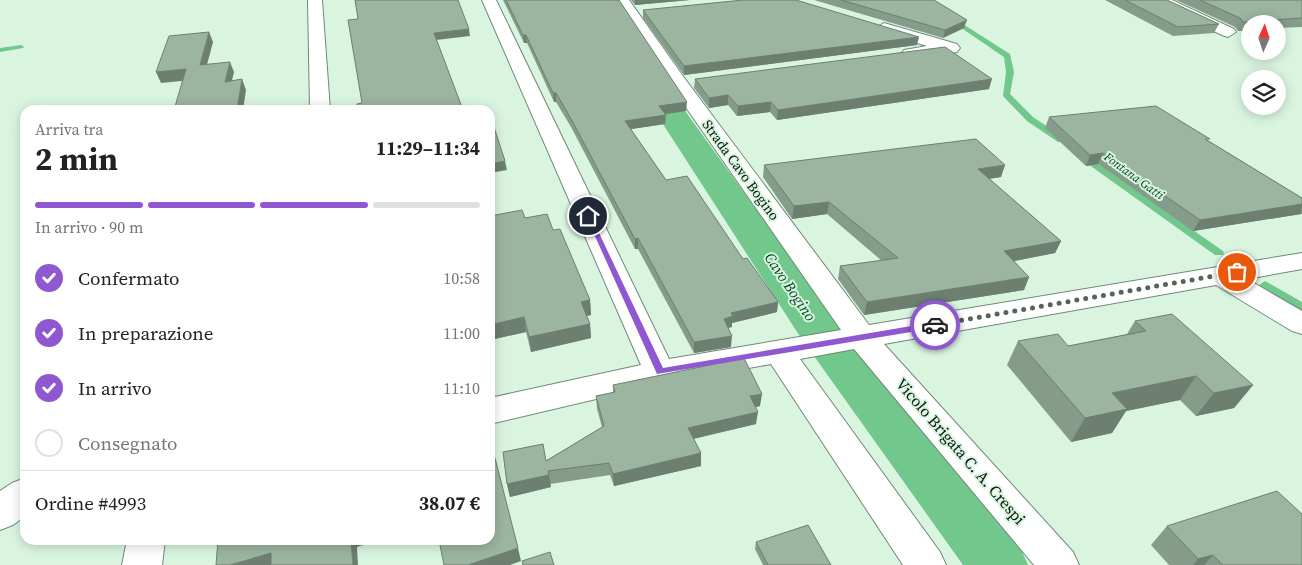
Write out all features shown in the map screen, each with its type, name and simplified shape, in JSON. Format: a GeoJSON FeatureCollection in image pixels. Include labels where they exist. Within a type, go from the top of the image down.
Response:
{"type":"FeatureCollection","features":[{"type":"Feature","properties":{"kind":"street"},"geometry":{"type":"LineString","coordinates":[[315,0],[320,105]]}},
{"type":"Feature","properties":{"kind":"street"},"geometry":{"type":"LineString","coordinates":[[489,0],[660,372]]}},
{"type":"Feature","properties":{"kind":"street"},"geometry":{"type":"LineString","coordinates":[[1160,0],[1228,32]]}},
{"type":"Feature","properties":{"kind":"street","name":"Strada Cavo Bogino"},"geometry":{"type":"LineString","coordinates":[[633,8],[687,82],[861,338]]}},
{"type":"Feature","properties":{"kind":"street"},"geometry":{"type":"LineString","coordinates":[[866,23],[951,48],[892,56]]}},
{"type":"Feature","properties":{"kind":"street"},"geometry":{"type":"LineString","coordinates":[[495,410],[660,372],[1302,261]]}},
{"type":"Feature","properties":{"kind":"street"},"geometry":{"type":"LineString","coordinates":[[1220,275],[1302,324]]}},
{"type":"Feature","properties":{"kind":"street","name":"Vicolo Brigata C. A. Crespi"},"geometry":{"type":"LineString","coordinates":[[861,338],[1059,565]]}},
{"type":"Feature","properties":{"kind":"street"},"geometry":{"type":"LineString","coordinates":[[779,351],[926,565]]}},
{"type":"Feature","properties":{"kind":"street"},"geometry":{"type":"LineString","coordinates":[[0,512],[20,498]]}},
{"type":"Feature","properties":{"kind":"street"},"geometry":{"type":"LineString","coordinates":[[0,523],[20,518]]}},
{"type":"Feature","properties":{"kind":"street"},"geometry":{"type":"LineString","coordinates":[[142,565],[145,545]]}},
{"type":"Feature","properties":{"kind":"building"},"geometry":{"type":"Polygon","coordinates":[[[355,0],[458,0],[469,29],[434,33],[461,105],[357,105],[362,103],[348,20],[358,19],[355,0]]]}},
{"type":"Feature","properties":{"kind":"building"},"geometry":{"type":"Polygon","coordinates":[[[506,0],[619,0],[687,102],[659,106],[666,115],[625,121],[666,180],[687,176],[743,259],[747,258],[778,302],[731,313],[733,316],[724,319],[732,336],[694,342],[638,238],[635,239],[570,117],[556,93],[553,93],[526,35],[523,35],[506,0]]]}},
{"type":"Feature","properties":{"kind":"building"},"geometry":{"type":"Polygon","coordinates":[[[743,0],[796,0],[919,37],[684,66],[643,10],[743,0]]]}},
{"type":"Feature","properties":{"kind":"building"},"geometry":{"type":"Polygon","coordinates":[[[841,0],[934,0],[967,20],[945,30],[841,0]]]}},
{"type":"Feature","properties":{"kind":"building"},"geometry":{"type":"Polygon","coordinates":[[[1125,0],[1167,0],[1219,24],[1178,27],[1125,0]]]}},
{"type":"Feature","properties":{"kind":"building"},"geometry":{"type":"Polygon","coordinates":[[[1200,0],[1302,0],[1302,18],[1286,19],[1286,15],[1241,15],[1241,19],[1200,0]]]}},
{"type":"Feature","properties":{"kind":"building"},"geometry":{"type":"Polygon","coordinates":[[[209,32],[200,65],[230,62],[225,82],[242,79],[238,105],[175,105],[186,69],[156,72],[169,36],[209,32]]]}},
{"type":"Feature","properties":{"kind":"building"},"geometry":{"type":"Polygon","coordinates":[[[945,47],[992,79],[778,110],[771,102],[738,106],[728,95],[709,98],[695,79],[945,47]]]}},
{"type":"Feature","properties":{"kind":"building"},"geometry":{"type":"Polygon","coordinates":[[[1156,106],[1210,139],[1205,139],[1302,198],[1302,204],[1200,220],[1103,153],[1090,155],[1049,117],[1156,106]]]}},
{"type":"Feature","properties":{"kind":"building"},"geometry":{"type":"Polygon","coordinates":[[[495,130],[505,161],[495,163],[495,130]]]}},
{"type":"Feature","properties":{"kind":"building"},"geometry":{"type":"Polygon","coordinates":[[[976,139],[1005,165],[978,169],[1061,241],[1004,251],[1029,277],[867,302],[840,266],[898,258],[829,202],[794,206],[764,165],[976,139]]]}},
{"type":"Feature","properties":{"kind":"building"},"geometry":{"type":"Polygon","coordinates":[[[522,210],[525,218],[547,214],[553,230],[560,229],[590,300],[581,302],[590,324],[529,337],[524,317],[495,324],[495,215],[522,210]]]}},
{"type":"Feature","properties":{"kind":"building"},"geometry":{"type":"Polygon","coordinates":[[[1172,314],[1253,385],[1214,393],[1196,376],[1112,393],[1127,409],[1085,418],[1018,341],[1058,334],[1068,346],[1146,331],[1135,321],[1172,314]]]}},
{"type":"Feature","properties":{"kind":"building"},"geometry":{"type":"Polygon","coordinates":[[[744,358],[762,394],[750,396],[758,412],[688,428],[701,453],[613,474],[609,463],[548,471],[549,475],[507,484],[503,452],[543,444],[546,461],[604,426],[596,396],[615,392],[613,385],[744,358]]]}},
{"type":"Feature","properties":{"kind":"building"},"geometry":{"type":"Polygon","coordinates":[[[495,458],[518,548],[468,565],[444,565],[440,545],[495,545],[495,458]]]}},
{"type":"Feature","properties":{"kind":"building"},"geometry":{"type":"Polygon","coordinates":[[[1277,491],[1302,514],[1302,565],[1223,565],[1213,555],[1198,559],[1167,526],[1277,491]]]}},
{"type":"Feature","properties":{"kind":"building"},"geometry":{"type":"Polygon","coordinates":[[[808,525],[831,565],[768,565],[756,542],[808,525]]]}},
{"type":"Feature","properties":{"kind":"building"},"geometry":{"type":"Polygon","coordinates":[[[218,545],[351,545],[353,565],[271,565],[271,553],[230,565],[216,565],[218,545]]]}},
{"type":"Feature","properties":{"kind":"building"},"geometry":{"type":"Polygon","coordinates":[[[550,552],[554,565],[523,565],[522,561],[550,552]]]}},
{"type":"Feature","properties":{"kind":"waterway","name":"Cavo Bogino"},"geometry":{"type":"LineString","coordinates":[[594,0],[815,324],[998,565]]}},
{"type":"Feature","properties":{"kind":"waterway","name":"Fontana Gatti"},"geometry":{"type":"LineString","coordinates":[[953,20],[1007,56],[1010,72],[1006,94],[1030,119],[1061,140]]}},
{"type":"Feature","properties":{"kind":"waterway"},"geometry":{"type":"LineString","coordinates":[[0,50],[21,47]]}},
{"type":"Feature","properties":{"kind":"waterway","name":"Fontana Gatti"},"geometry":{"type":"LineString","coordinates":[[1084,157],[1219,253]]}},
{"type":"Feature","properties":{"kind":"waterway","name":"Fontana Gatti"},"geometry":{"type":"LineString","coordinates":[[1265,285],[1302,307]]}},
{"type":"Feature","properties":{"kind":"way so far"},"geometry":{"type":"LineString","coordinates":[[935,325],[1237,272]]}},
{"type":"Feature","properties":{"kind":"route"},"geometry":{"type":"LineString","coordinates":[[588,216],[660,372],[935,325]]}}]}
